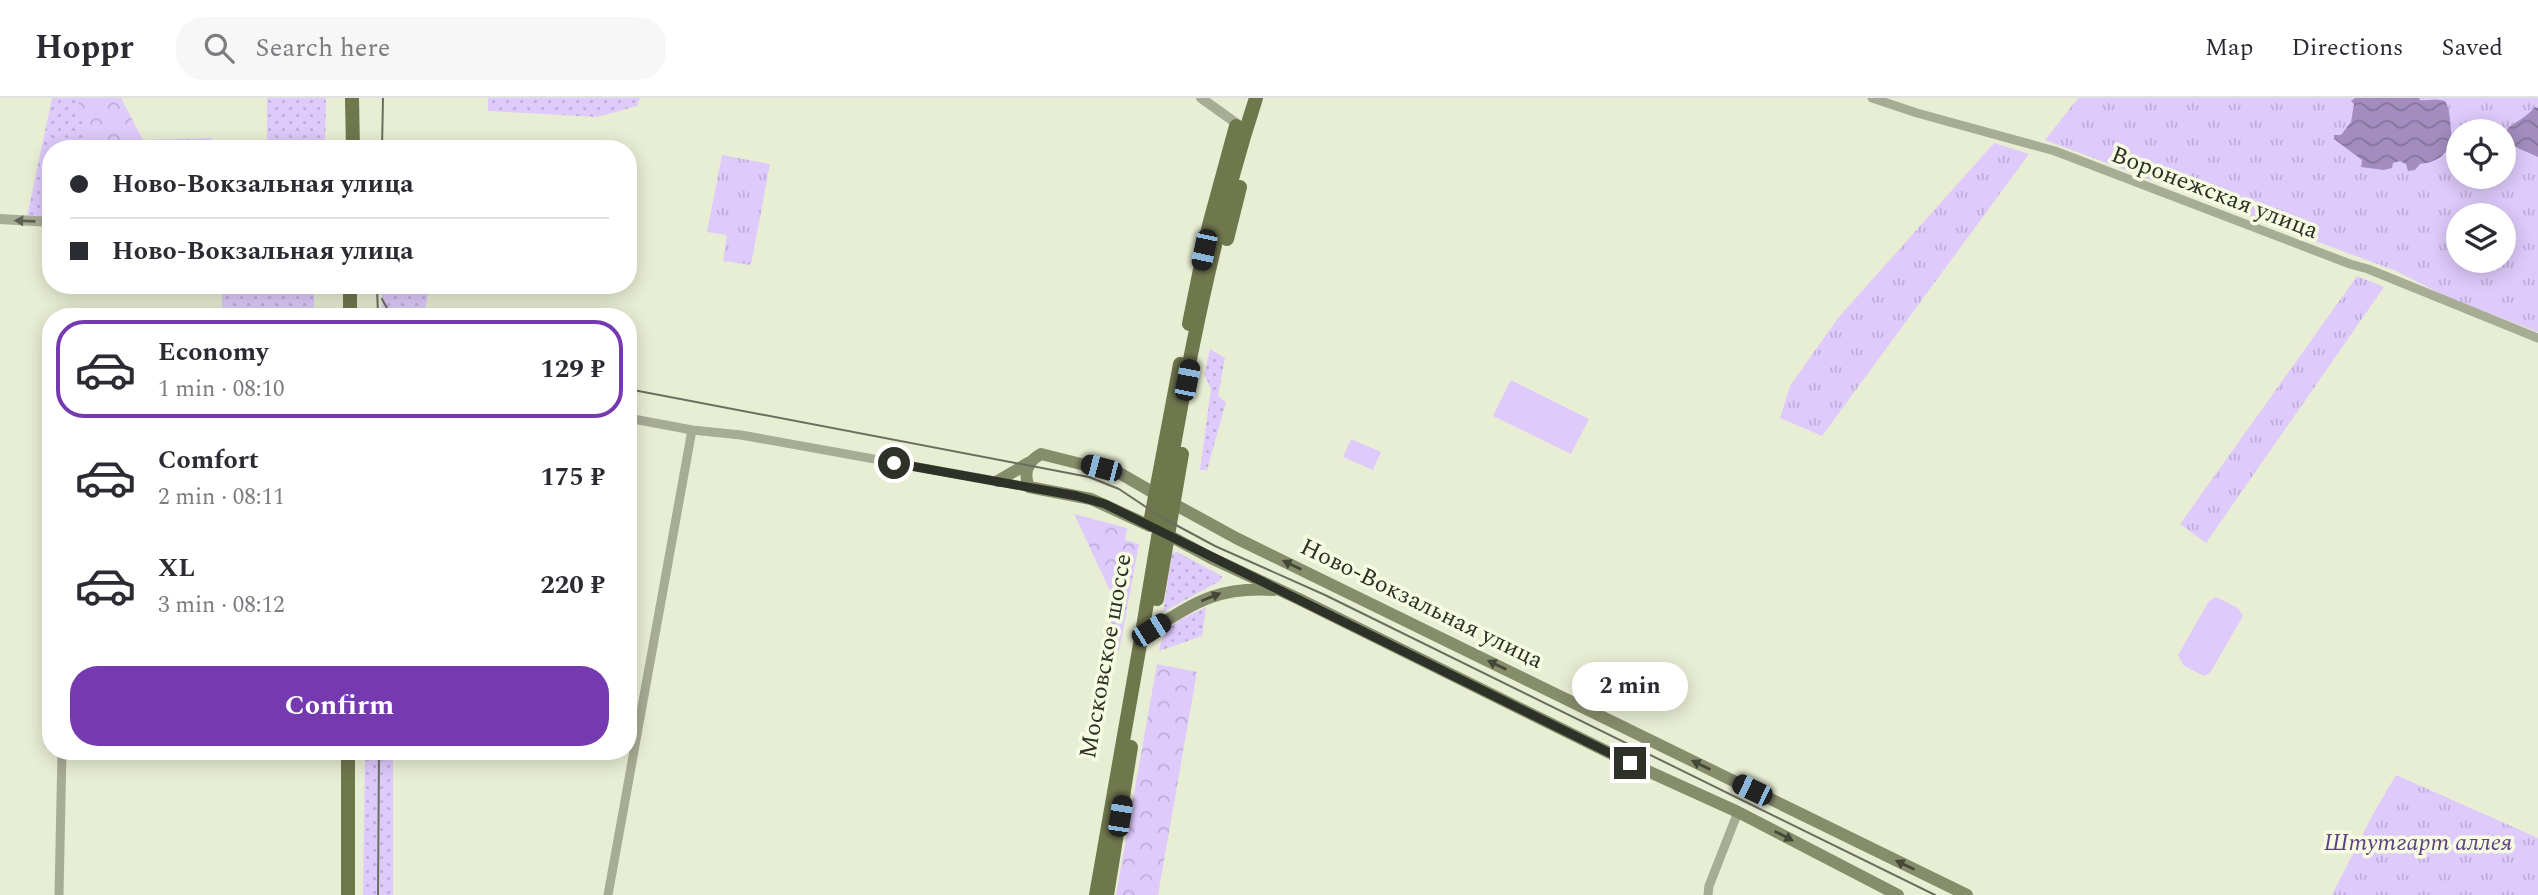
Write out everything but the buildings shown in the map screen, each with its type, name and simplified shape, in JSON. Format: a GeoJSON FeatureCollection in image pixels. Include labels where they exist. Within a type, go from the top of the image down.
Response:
{"type":"FeatureCollection","features":[{"type":"Feature","properties":{"kind":"main road"},"geometry":{"type":"LineString","coordinates":[[352,98],[353,140]]}},
{"type":"Feature","properties":{"kind":"main road","name":"Московское шоссе"},"geometry":{"type":"LineString","coordinates":[[1107,895],[1164,499],[1245,98]]}},
{"type":"Feature","properties":{"kind":"main road","name":"Московское шоссе"},"geometry":{"type":"LineString","coordinates":[[1241,127],[1255,98]]}},
{"type":"Feature","properties":{"kind":"main road","name":"Московское шоссе"},"geometry":{"type":"LineString","coordinates":[[1164,499],[1264,98]]}},
{"type":"Feature","properties":{"kind":"main road","name":"Ново-Вокзальная улица"},"geometry":{"type":"LineString","coordinates":[[1031,462],[1041,454],[1121,474],[1236,538],[1967,895]]}},
{"type":"Feature","properties":{"kind":"main road"},"geometry":{"type":"LineString","coordinates":[[999,482],[1031,462]]}},
{"type":"Feature","properties":{"kind":"main road"},"geometry":{"type":"LineString","coordinates":[[1030,487],[1026,475],[1031,462]]}},
{"type":"Feature","properties":{"kind":"main road","name":"Ново-Вокзальная улица"},"geometry":{"type":"LineString","coordinates":[[1030,487],[1091,499],[1159,530],[1630,763],[1738,812],[1898,895]]}},
{"type":"Feature","properties":{"kind":"main road","name":"Московское шоссе"},"geometry":{"type":"LineString","coordinates":[[1087,895],[1159,530]]}},
{"type":"Feature","properties":{"kind":"main road"},"geometry":{"type":"LineString","coordinates":[[1146,633],[1220,593],[1240,589],[1282,591]]}},
{"type":"Feature","properties":{"kind":"main road","name":"Московское шоссе"},"geometry":{"type":"LineString","coordinates":[[1096,895],[1146,633]]}},
{"type":"Feature","properties":{"kind":"main road"},"geometry":{"type":"LineString","coordinates":[[348,760],[348,895]]}},
{"type":"Feature","properties":{"kind":"street"},"geometry":{"type":"LineString","coordinates":[[1201,98],[1241,127]]}},
{"type":"Feature","properties":{"kind":"street","name":"Воронежская улица"},"geometry":{"type":"LineString","coordinates":[[1872,98],[2055,151],[2373,271],[2538,338]]}},
{"type":"Feature","properties":{"kind":"street"},"geometry":{"type":"LineString","coordinates":[[0,219],[42,221]]}},
{"type":"Feature","properties":{"kind":"street","name":"Ново-Вокзальная улица"},"geometry":{"type":"LineString","coordinates":[[637,420],[692,430],[741,435],[1030,487]]}},
{"type":"Feature","properties":{"kind":"street"},"geometry":{"type":"LineString","coordinates":[[637,734],[692,430]]}},
{"type":"Feature","properties":{"kind":"street"},"geometry":{"type":"LineString","coordinates":[[59,895],[62,760]]}},
{"type":"Feature","properties":{"kind":"street"},"geometry":{"type":"LineString","coordinates":[[608,895],[632,760]]}},
{"type":"Feature","properties":{"kind":"street"},"geometry":{"type":"LineString","coordinates":[[1708,895],[1709,886],[1738,812]]}},
{"type":"Feature","properties":{"kind":"green space"},"geometry":{"type":"Polygon","coordinates":[[[52,98],[77,98],[88,140],[43,140],[52,98]]]}},
{"type":"Feature","properties":{"kind":"green space"},"geometry":{"type":"Polygon","coordinates":[[[77,98],[121,98],[143,140],[87,140],[77,98]]]}},
{"type":"Feature","properties":{"kind":"green space"},"geometry":{"type":"Polygon","coordinates":[[[267,98],[326,98],[325,140],[267,140],[267,98]]]}},
{"type":"Feature","properties":{"kind":"green space"},"geometry":{"type":"Polygon","coordinates":[[[488,98],[640,98],[637,106],[597,117],[488,111],[488,98]]]}},
{"type":"Feature","properties":{"kind":"green space"},"geometry":{"type":"Polygon","coordinates":[[[2078,98],[2538,98],[2538,332],[2447,297],[2396,271],[2045,140],[2078,98]]]}},
{"type":"Feature","properties":{"kind":"green space"},"geometry":{"type":"Polygon","coordinates":[[[212,138],[212,140],[143,140],[212,138]]]}},
{"type":"Feature","properties":{"kind":"green space"},"geometry":{"type":"Polygon","coordinates":[[[1994,143],[2029,154],[1822,436],[1780,418],[1790,386],[1838,318],[1994,143]]]}},
{"type":"Feature","properties":{"kind":"green space"},"geometry":{"type":"Polygon","coordinates":[[[42,146],[42,220],[27,217],[42,146]]]}},
{"type":"Feature","properties":{"kind":"green space"},"geometry":{"type":"Polygon","coordinates":[[[722,155],[770,164],[751,265],[723,261],[727,235],[707,232],[722,155]]]}},
{"type":"Feature","properties":{"kind":"green space"},"geometry":{"type":"Polygon","coordinates":[[[2357,276],[2384,287],[2206,543],[2180,524],[2357,276]]]}},
{"type":"Feature","properties":{"kind":"green space"},"geometry":{"type":"Polygon","coordinates":[[[222,294],[314,294],[314,308],[222,308],[222,294]]]}},
{"type":"Feature","properties":{"kind":"green space"},"geometry":{"type":"Polygon","coordinates":[[[382,294],[428,294],[426,308],[382,308],[382,294]]]}},
{"type":"Feature","properties":{"kind":"green space"},"geometry":{"type":"Polygon","coordinates":[[[1210,349],[1225,358],[1218,396],[1226,402],[1207,470],[1200,470],[1211,388],[1204,375],[1210,349]]]}},
{"type":"Feature","properties":{"kind":"green space"},"geometry":{"type":"Polygon","coordinates":[[[1511,380],[1589,419],[1571,454],[1493,416],[1511,380]]]}},
{"type":"Feature","properties":{"kind":"green space"},"geometry":{"type":"Polygon","coordinates":[[[1351,439],[1381,452],[1373,470],[1343,457],[1351,439]]]}},
{"type":"Feature","properties":{"kind":"green space"},"geometry":{"type":"Polygon","coordinates":[[[1074,514],[1127,528],[1125,540],[1139,544],[1119,651],[1107,647],[1121,564],[1113,597],[1074,514]]]}},
{"type":"Feature","properties":{"kind":"green space"},"geometry":{"type":"Polygon","coordinates":[[[1177,552],[1222,576],[1220,581],[1163,612],[1172,553],[1177,552]]]}},
{"type":"Feature","properties":{"kind":"green space"},"geometry":{"type":"Polygon","coordinates":[[[2216,597],[2238,608],[2243,616],[2210,673],[2204,676],[2183,665],[2178,655],[2209,601],[2216,597]]]}},
{"type":"Feature","properties":{"kind":"green space"},"geometry":{"type":"Polygon","coordinates":[[[1206,607],[1202,636],[1159,651],[1170,628],[1206,607]]]}},
{"type":"Feature","properties":{"kind":"green space"},"geometry":{"type":"Polygon","coordinates":[[[1157,664],[1197,672],[1158,895],[1116,895],[1157,664]]]}},
{"type":"Feature","properties":{"kind":"green space"},"geometry":{"type":"Polygon","coordinates":[[[365,760],[393,760],[393,895],[363,895],[365,760]]]}},
{"type":"Feature","properties":{"kind":"green space","name":"Штутгарт аллея"},"geometry":{"type":"Polygon","coordinates":[[[2396,775],[2538,838],[2538,895],[2332,895],[2396,775]]]}},
{"type":"Feature","properties":{"kind":"water"},"geometry":{"type":"Polygon","coordinates":[[[2355,98],[2420,98],[2419,100],[2445,101],[2450,119],[2446,119],[2446,152],[2431,162],[2420,164],[2415,170],[2408,171],[2406,164],[2400,161],[2393,163],[2392,168],[2384,170],[2361,167],[2362,160],[2334,139],[2334,135],[2341,135],[2351,122],[2354,104],[2351,101],[2355,98]]]}},
{"type":"Feature","properties":{"kind":"water"},"geometry":{"type":"Polygon","coordinates":[[[2535,107],[2538,108],[2538,157],[2516,147],[2516,123],[2535,107]]]}},
{"type":"Feature","properties":{"kind":"tram line"},"geometry":{"type":"LineString","coordinates":[[382,140],[383,98]]}},
{"type":"Feature","properties":{"kind":"tram line"},"geometry":{"type":"LineString","coordinates":[[377,294],[378,308]]}},
{"type":"Feature","properties":{"kind":"tram line"},"geometry":{"type":"LineString","coordinates":[[382,299],[387,308]]}},
{"type":"Feature","properties":{"kind":"tram line"},"geometry":{"type":"LineString","coordinates":[[637,391],[1089,477],[1119,489],[1161,517],[1215,546],[1325,595],[1935,895]]}},
{"type":"Feature","properties":{"kind":"tram line"},"geometry":{"type":"LineString","coordinates":[[378,895],[379,760]]}},
{"type":"Feature","properties":{"kind":"route"},"geometry":{"type":"LineString","coordinates":[[894,463],[1077,496],[1105,504],[1630,763]]}}]}
